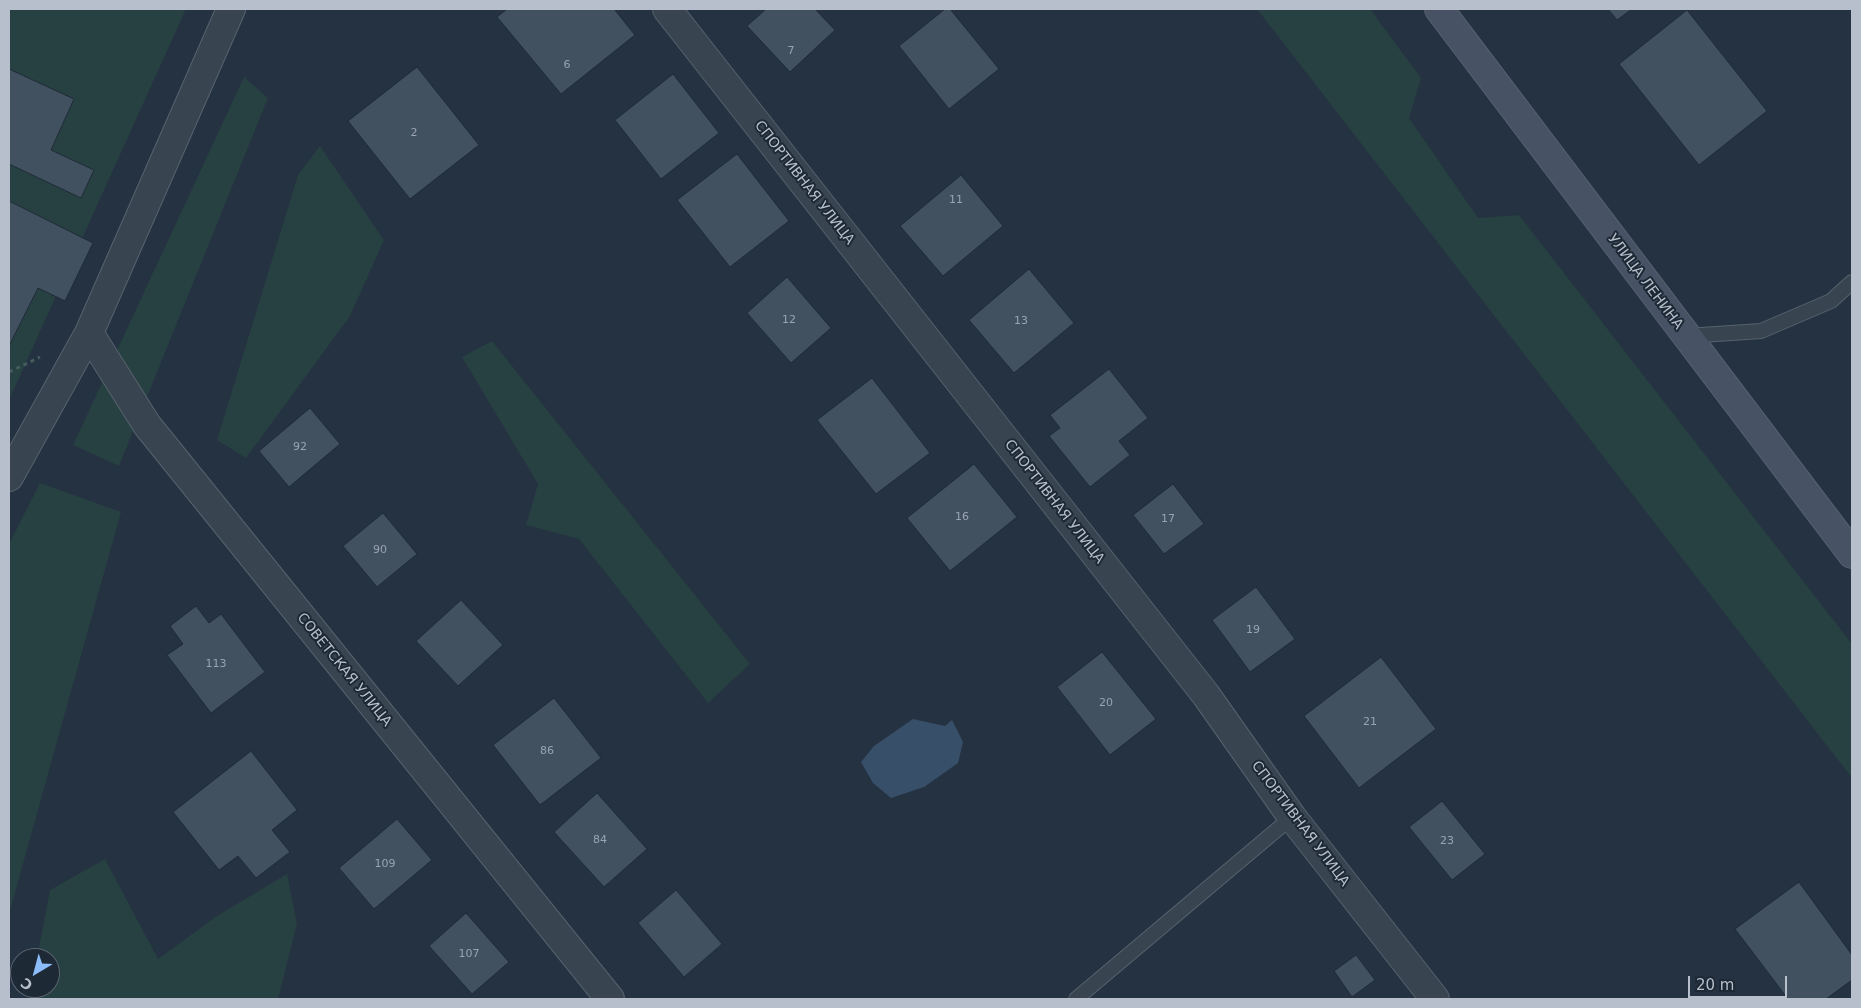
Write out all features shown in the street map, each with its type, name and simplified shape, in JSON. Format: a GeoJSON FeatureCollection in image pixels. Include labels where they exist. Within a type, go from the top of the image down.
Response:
{"type":"FeatureCollection","features":[{"type":"Feature","properties":{"kind":"street"},"geometry":{"type":"LineString","coordinates":[[9,477],[89,333],[230,9]]}},
{"type":"Feature","properties":{"kind":"street","name":"СПОРТИВНАЯ УЛИЦА"},"geometry":{"type":"LineString","coordinates":[[667,9],[1206,695],[1292,817],[1436,999]]}},
{"type":"Feature","properties":{"kind":"street","name":"УЛИЦА ЛЕНИНА"},"geometry":{"type":"LineString","coordinates":[[1439,9],[1852,554]]}},
{"type":"Feature","properties":{"kind":"street","name":"СОВЕТСКАЯ УЛИЦА"},"geometry":{"type":"LineString","coordinates":[[89,333],[147,425],[610,999]]}},
{"type":"Feature","properties":{"kind":"lane"},"geometry":{"type":"LineString","coordinates":[[1686,336],[1761,331],[1831,301],[1852,282]]}},
{"type":"Feature","properties":{"kind":"lane"},"geometry":{"type":"LineString","coordinates":[[1076,999],[1292,817]]}},
{"type":"Feature","properties":{"kind":"green space"},"geometry":{"type":"Polygon","coordinates":[[[9,9],[186,9],[9,400],[9,9]]]}},
{"type":"Feature","properties":{"kind":"green space"},"geometry":{"type":"Polygon","coordinates":[[[1257,9],[1370,9],[1421,78],[1409,118],[1478,218],[1519,215],[1852,644],[1852,778],[1257,9]]]}},
{"type":"Feature","properties":{"kind":"green space"},"geometry":{"type":"Polygon","coordinates":[[[244,77],[268,98],[119,466],[73,445],[244,77]]]}},
{"type":"Feature","properties":{"kind":"green space"},"geometry":{"type":"Polygon","coordinates":[[[320,146],[384,240],[350,316],[246,458],[217,440],[298,175],[320,146]]]}},
{"type":"Feature","properties":{"kind":"green space"},"geometry":{"type":"Polygon","coordinates":[[[492,341],[750,664],[708,703],[579,539],[526,525],[538,484],[462,357],[492,341]]]}},
{"type":"Feature","properties":{"kind":"green space"},"geometry":{"type":"Polygon","coordinates":[[[40,483],[121,512],[9,914],[9,544],[40,483]]]}},
{"type":"Feature","properties":{"kind":"green space"},"geometry":{"type":"Polygon","coordinates":[[[105,859],[158,959],[217,916],[287,874],[297,924],[278,999],[30,999],[60,998],[60,948],[39,948],[50,890],[105,859]]]}},
{"type":"Feature","properties":{"kind":"water"},"geometry":{"type":"Polygon","coordinates":[[[913,719],[945,726],[952,720],[963,742],[958,763],[924,787],[891,798],[873,783],[861,762],[874,746],[913,719]]]}},
{"type":"Feature","properties":{"kind":"building"},"geometry":{"type":"Polygon","coordinates":[[[507,9],[614,9],[635,35],[561,94],[497,17],[507,9]]]}},
{"type":"Feature","properties":{"kind":"building"},"geometry":{"type":"Polygon","coordinates":[[[766,9],[815,9],[835,30],[790,72],[747,26],[766,9]]]}},
{"type":"Feature","properties":{"kind":"building"},"geometry":{"type":"Polygon","coordinates":[[[945,9],[950,9],[999,69],[949,109],[899,46],[945,9]]]}},
{"type":"Feature","properties":{"kind":"building"},"geometry":{"type":"Polygon","coordinates":[[[1608,9],[1632,9],[1617,20],[1608,9]]]}},
{"type":"Feature","properties":{"kind":"building"},"geometry":{"type":"Polygon","coordinates":[[[1687,10],[1767,111],[1699,165],[1619,64],[1687,10]]]}},
{"type":"Feature","properties":{"kind":"building"},"geometry":{"type":"Polygon","coordinates":[[[417,67],[479,145],[410,199],[348,121],[417,67]]]}},
{"type":"Feature","properties":{"kind":"building"},"geometry":{"type":"Polygon","coordinates":[[[9,69],[74,99],[51,150],[94,170],[81,198],[9,164],[9,69]]]}},
{"type":"Feature","properties":{"kind":"building"},"geometry":{"type":"Polygon","coordinates":[[[673,74],[719,133],[661,179],[615,120],[673,74]]]}},
{"type":"Feature","properties":{"kind":"building"},"geometry":{"type":"Polygon","coordinates":[[[737,154],[789,221],[730,267],[677,200],[737,154]]]}},
{"type":"Feature","properties":{"kind":"building"},"geometry":{"type":"Polygon","coordinates":[[[961,175],[1003,226],[943,276],[900,226],[961,175]]]}},
{"type":"Feature","properties":{"kind":"building"},"geometry":{"type":"Polygon","coordinates":[[[9,201],[93,243],[65,301],[38,288],[9,346],[9,201]]]}},
{"type":"Feature","properties":{"kind":"building"},"geometry":{"type":"Polygon","coordinates":[[[1029,269],[1074,323],[1014,373],[969,320],[1029,269]]]}},
{"type":"Feature","properties":{"kind":"building"},"geometry":{"type":"Polygon","coordinates":[[[787,277],[831,328],[791,363],[747,313],[787,277]]]}},
{"type":"Feature","properties":{"kind":"building"},"geometry":{"type":"Polygon","coordinates":[[[1109,369],[1148,418],[1119,441],[1130,455],[1090,487],[1049,436],[1060,428],[1050,415],[1109,369]]]}},
{"type":"Feature","properties":{"kind":"building"},"geometry":{"type":"Polygon","coordinates":[[[872,378],[930,453],[876,494],[817,420],[872,378]]]}},
{"type":"Feature","properties":{"kind":"building"},"geometry":{"type":"Polygon","coordinates":[[[310,408],[340,444],[289,487],[259,451],[310,408]]]}},
{"type":"Feature","properties":{"kind":"building"},"geometry":{"type":"Polygon","coordinates":[[[974,464],[1017,517],[950,571],[907,518],[974,464]]]}},
{"type":"Feature","properties":{"kind":"building"},"geometry":{"type":"Polygon","coordinates":[[[1173,484],[1204,524],[1164,554],[1133,515],[1173,484]]]}},
{"type":"Feature","properties":{"kind":"building"},"geometry":{"type":"Polygon","coordinates":[[[383,513],[417,554],[377,587],[343,546],[383,513]]]}},
{"type":"Feature","properties":{"kind":"building"},"geometry":{"type":"Polygon","coordinates":[[[1256,587],[1295,639],[1250,672],[1212,620],[1256,587]]]}},
{"type":"Feature","properties":{"kind":"building"},"geometry":{"type":"Polygon","coordinates":[[[461,600],[503,645],[458,686],[416,641],[461,600]]]}},
{"type":"Feature","properties":{"kind":"building"},"geometry":{"type":"Polygon","coordinates":[[[196,606],[209,623],[221,614],[265,672],[211,713],[167,655],[183,644],[170,626],[196,606]]]}},
{"type":"Feature","properties":{"kind":"building"},"geometry":{"type":"Polygon","coordinates":[[[1102,652],[1156,719],[1110,755],[1057,687],[1102,652]]]}},
{"type":"Feature","properties":{"kind":"building"},"geometry":{"type":"Polygon","coordinates":[[[1381,657],[1436,729],[1359,788],[1304,716],[1381,657]]]}},
{"type":"Feature","properties":{"kind":"building"},"geometry":{"type":"Polygon","coordinates":[[[554,698],[601,758],[540,805],[493,745],[554,698]]]}},
{"type":"Feature","properties":{"kind":"building"},"geometry":{"type":"Polygon","coordinates":[[[251,751],[297,810],[272,830],[290,852],[256,878],[238,856],[219,870],[173,812],[251,751]]]}},
{"type":"Feature","properties":{"kind":"building"},"geometry":{"type":"Polygon","coordinates":[[[597,793],[647,849],[604,887],[554,832],[597,793]]]}},
{"type":"Feature","properties":{"kind":"building"},"geometry":{"type":"Polygon","coordinates":[[[1442,801],[1485,854],[1452,880],[1409,827],[1442,801]]]}},
{"type":"Feature","properties":{"kind":"building"},"geometry":{"type":"Polygon","coordinates":[[[397,819],[432,860],[374,909],[339,868],[397,819]]]}},
{"type":"Feature","properties":{"kind":"building"},"geometry":{"type":"Polygon","coordinates":[[[1799,882],[1852,955],[1852,980],[1826,999],[1788,999],[1735,929],[1799,882]]]}},
{"type":"Feature","properties":{"kind":"building"},"geometry":{"type":"Polygon","coordinates":[[[676,890],[722,944],[684,977],[638,923],[676,890]]]}},
{"type":"Feature","properties":{"kind":"building"},"geometry":{"type":"Polygon","coordinates":[[[466,913],[509,962],[472,994],[429,946],[466,913]]]}},
{"type":"Feature","properties":{"kind":"building"},"geometry":{"type":"Polygon","coordinates":[[[1356,955],[1375,980],[1352,997],[1334,971],[1356,955]]]}}]}
